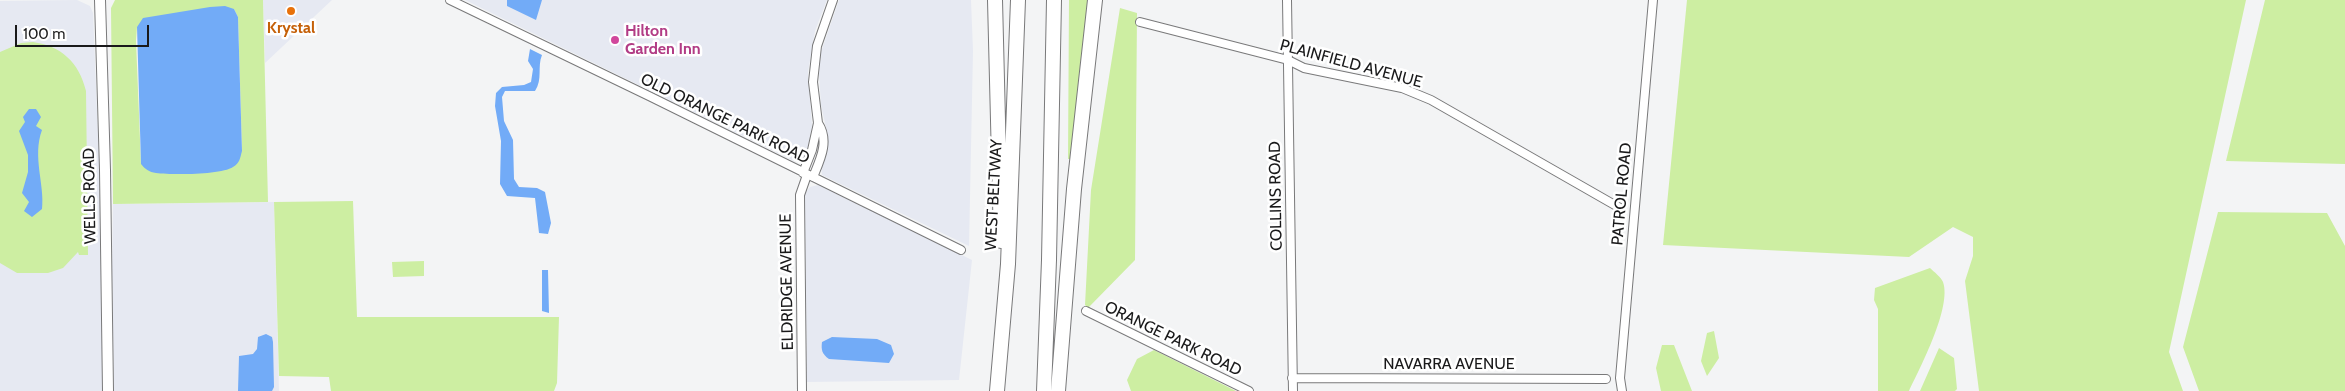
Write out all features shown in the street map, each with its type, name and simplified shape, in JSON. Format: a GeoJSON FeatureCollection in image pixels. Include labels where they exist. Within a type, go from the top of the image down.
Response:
{"type":"FeatureCollection","features":[{"type":"Feature","properties":{"kind":"highway"},"geometry":{"type":"LineString","coordinates":[[995,0],[1002,317]]}},
{"type":"Feature","properties":{"kind":"highway","name":"WEST BELTWAY"},"geometry":{"type":"LineString","coordinates":[[997,391],[1008,264],[1014,160],[1018,0]]}},
{"type":"Feature","properties":{"kind":"highway"},"geometry":{"type":"LineString","coordinates":[[1044,391],[1050,232],[1054,0]]}},
{"type":"Feature","properties":{"kind":"highway"},"geometry":{"type":"LineString","coordinates":[[1058,391],[1074,189],[1095,0]]}},
{"type":"Feature","properties":{"kind":"street","name":"WELLS ROAD"},"geometry":{"type":"LineString","coordinates":[[100,0],[108,391]]}},
{"type":"Feature","properties":{"kind":"street","name":"OLD ORANGE PARK ROAD"},"geometry":{"type":"LineString","coordinates":[[450,0],[961,250]]}},
{"type":"Feature","properties":{"kind":"street"},"geometry":{"type":"LineString","coordinates":[[808,175],[818,123],[814,98],[814,66],[821,32],[833,0]]}},
{"type":"Feature","properties":{"kind":"street","name":"COLLINS ROAD"},"geometry":{"type":"LineString","coordinates":[[1287,0],[1292,391]]}},
{"type":"Feature","properties":{"kind":"street","name":"PATROL ROAD"},"geometry":{"type":"LineString","coordinates":[[1622,391],[1620,378],[1653,0]]}},
{"type":"Feature","properties":{"kind":"street","name":"PLAINFIELD AVENUE"},"geometry":{"type":"LineString","coordinates":[[1140,22],[1288,60],[1304,68],[1402,88],[1431,100],[1620,208]]}},
{"type":"Feature","properties":{"kind":"street"},"geometry":{"type":"LineString","coordinates":[[808,175],[824,142],[822,129],[818,123]]}},
{"type":"Feature","properties":{"kind":"street","name":"ELDRIDGE AVENUE"},"geometry":{"type":"LineString","coordinates":[[802,391],[800,195],[808,175]]}},
{"type":"Feature","properties":{"kind":"street","name":"ORANGE PARK ROAD"},"geometry":{"type":"LineString","coordinates":[[1086,311],[1249,391]]}},
{"type":"Feature","properties":{"kind":"street","name":"NAVARRA AVENUE"},"geometry":{"type":"LineString","coordinates":[[1292,378],[1606,378]]}},
{"type":"Feature","properties":{"kind":"shaded area"},"geometry":{"type":"Polygon","coordinates":[[[77,0],[90,6],[93,13],[104,283],[104,391],[0,391],[0,1],[77,0]]]}},
{"type":"Feature","properties":{"kind":"shaded area"},"geometry":{"type":"Polygon","coordinates":[[[263,0],[332,0],[265,63],[263,0]]]}},
{"type":"Feature","properties":{"kind":"shaded area"},"geometry":{"type":"Polygon","coordinates":[[[465,0],[827,0],[815,31],[808,72],[812,126],[806,157],[801,162],[796,162],[465,0]]]}},
{"type":"Feature","properties":{"kind":"shaded area"},"geometry":{"type":"Polygon","coordinates":[[[839,0],[971,0],[973,51],[969,246],[822,175],[821,165],[827,148],[827,132],[821,105],[819,73],[821,52],[839,0]]]}},
{"type":"Feature","properties":{"kind":"shaded area"},"geometry":{"type":"Polygon","coordinates":[[[818,185],[972,260],[959,380],[807,382],[805,193],[810,187],[818,185]]]}},
{"type":"Feature","properties":{"kind":"shaded area"},"geometry":{"type":"Polygon","coordinates":[[[274,202],[279,391],[114,391],[113,204],[274,202]]]}},
{"type":"Feature","properties":{"kind":"green space"},"geometry":{"type":"Polygon","coordinates":[[[115,0],[263,0],[268,202],[113,204],[111,8],[115,0]],[[234,9],[137,27],[141,164],[242,151],[238,17],[234,9]]]}},
{"type":"Feature","properties":{"kind":"green space"},"geometry":{"type":"Polygon","coordinates":[[[1069,0],[1089,0],[1071,159],[1068,159],[1069,0]]]}},
{"type":"Feature","properties":{"kind":"green space"},"geometry":{"type":"Polygon","coordinates":[[[1687,0],[2246,0],[2169,352],[2183,391],[1979,391],[1965,281],[1973,256],[1973,237],[1953,227],[1909,257],[1663,245],[1687,0]]]}},
{"type":"Feature","properties":{"kind":"green space"},"geometry":{"type":"Polygon","coordinates":[[[2265,0],[2345,0],[2345,164],[2226,161],[2265,0]]]}},
{"type":"Feature","properties":{"kind":"green space"},"geometry":{"type":"Polygon","coordinates":[[[1120,8],[1137,13],[1135,260],[1088,308],[1085,305],[1091,190],[1120,8]]]}},
{"type":"Feature","properties":{"kind":"green space"},"geometry":{"type":"Polygon","coordinates":[[[33,42],[52,47],[67,57],[79,72],[86,91],[88,255],[79,255],[78,252],[63,268],[48,273],[17,273],[0,263],[0,52],[21,43],[33,42]]]}},
{"type":"Feature","properties":{"kind":"green space"},"geometry":{"type":"Polygon","coordinates":[[[353,201],[357,317],[559,317],[557,383],[554,391],[331,391],[329,377],[279,376],[274,202],[353,201]]]}},
{"type":"Feature","properties":{"kind":"green space"},"geometry":{"type":"Polygon","coordinates":[[[2218,212],[2327,213],[2345,246],[2345,391],[2199,391],[2183,347],[2218,212]]]}},
{"type":"Feature","properties":{"kind":"green space"},"geometry":{"type":"Polygon","coordinates":[[[424,261],[424,276],[393,277],[392,262],[424,261]]]}},
{"type":"Feature","properties":{"kind":"green space"},"geometry":{"type":"Polygon","coordinates":[[[1930,268],[1942,280],[1945,293],[1934,337],[1909,391],[1878,391],[1878,309],[1874,300],[1875,288],[1930,268]]]}},
{"type":"Feature","properties":{"kind":"green space"},"geometry":{"type":"Polygon","coordinates":[[[1714,331],[1719,358],[1707,376],[1701,361],[1707,333],[1714,331]]]}},
{"type":"Feature","properties":{"kind":"green space"},"geometry":{"type":"Polygon","coordinates":[[[1662,345],[1674,345],[1692,391],[1661,391],[1656,368],[1662,345]]]}},
{"type":"Feature","properties":{"kind":"green space"},"geometry":{"type":"Polygon","coordinates":[[[1939,348],[1954,358],[1957,389],[1955,391],[1920,391],[1939,348]]]}},
{"type":"Feature","properties":{"kind":"green space"},"geometry":{"type":"Polygon","coordinates":[[[1154,350],[1236,391],[1131,391],[1127,380],[1137,359],[1154,350]]]}},
{"type":"Feature","properties":{"kind":"water"},"geometry":{"type":"Polygon","coordinates":[[[507,0],[542,0],[536,20],[507,6],[507,0]]]}},
{"type":"Feature","properties":{"kind":"water"},"geometry":{"type":"Polygon","coordinates":[[[225,6],[234,9],[238,17],[242,151],[239,160],[237,164],[227,170],[218,172],[173,174],[149,171],[141,164],[137,27],[143,18],[225,6]]]}},
{"type":"Feature","properties":{"kind":"water"},"geometry":{"type":"Polygon","coordinates":[[[530,49],[542,55],[537,86],[535,91],[505,91],[502,97],[504,121],[513,140],[514,179],[519,187],[537,188],[545,192],[551,223],[548,234],[539,233],[535,198],[507,196],[500,184],[501,141],[495,106],[496,93],[502,87],[524,85],[531,82],[533,69],[528,61],[530,49]]]}},
{"type":"Feature","properties":{"kind":"water"},"geometry":{"type":"Polygon","coordinates":[[[29,109],[36,109],[41,117],[36,126],[42,130],[39,140],[38,161],[42,190],[42,209],[32,217],[24,211],[29,202],[22,193],[28,172],[28,155],[19,131],[25,122],[23,117],[29,109]]]}},
{"type":"Feature","properties":{"kind":"water"},"geometry":{"type":"Polygon","coordinates":[[[542,270],[548,270],[549,313],[542,311],[542,270]]]}},
{"type":"Feature","properties":{"kind":"water"},"geometry":{"type":"Polygon","coordinates":[[[266,334],[272,337],[273,342],[274,387],[272,391],[238,391],[239,356],[253,354],[257,349],[258,337],[266,334]]]}},
{"type":"Feature","properties":{"kind":"water"},"geometry":{"type":"Polygon","coordinates":[[[832,337],[877,339],[891,345],[894,354],[889,363],[829,359],[822,352],[822,342],[832,337]]]}},
{"type":"Feature","properties":{"kind":"place","name":"Krystal"},"geometry":{"type":"Point","coordinates":[291,11]}},
{"type":"Feature","properties":{"kind":"place","name":"Hilton Garden Inn"},"geometry":{"type":"Point","coordinates":[615,40]}}]}
